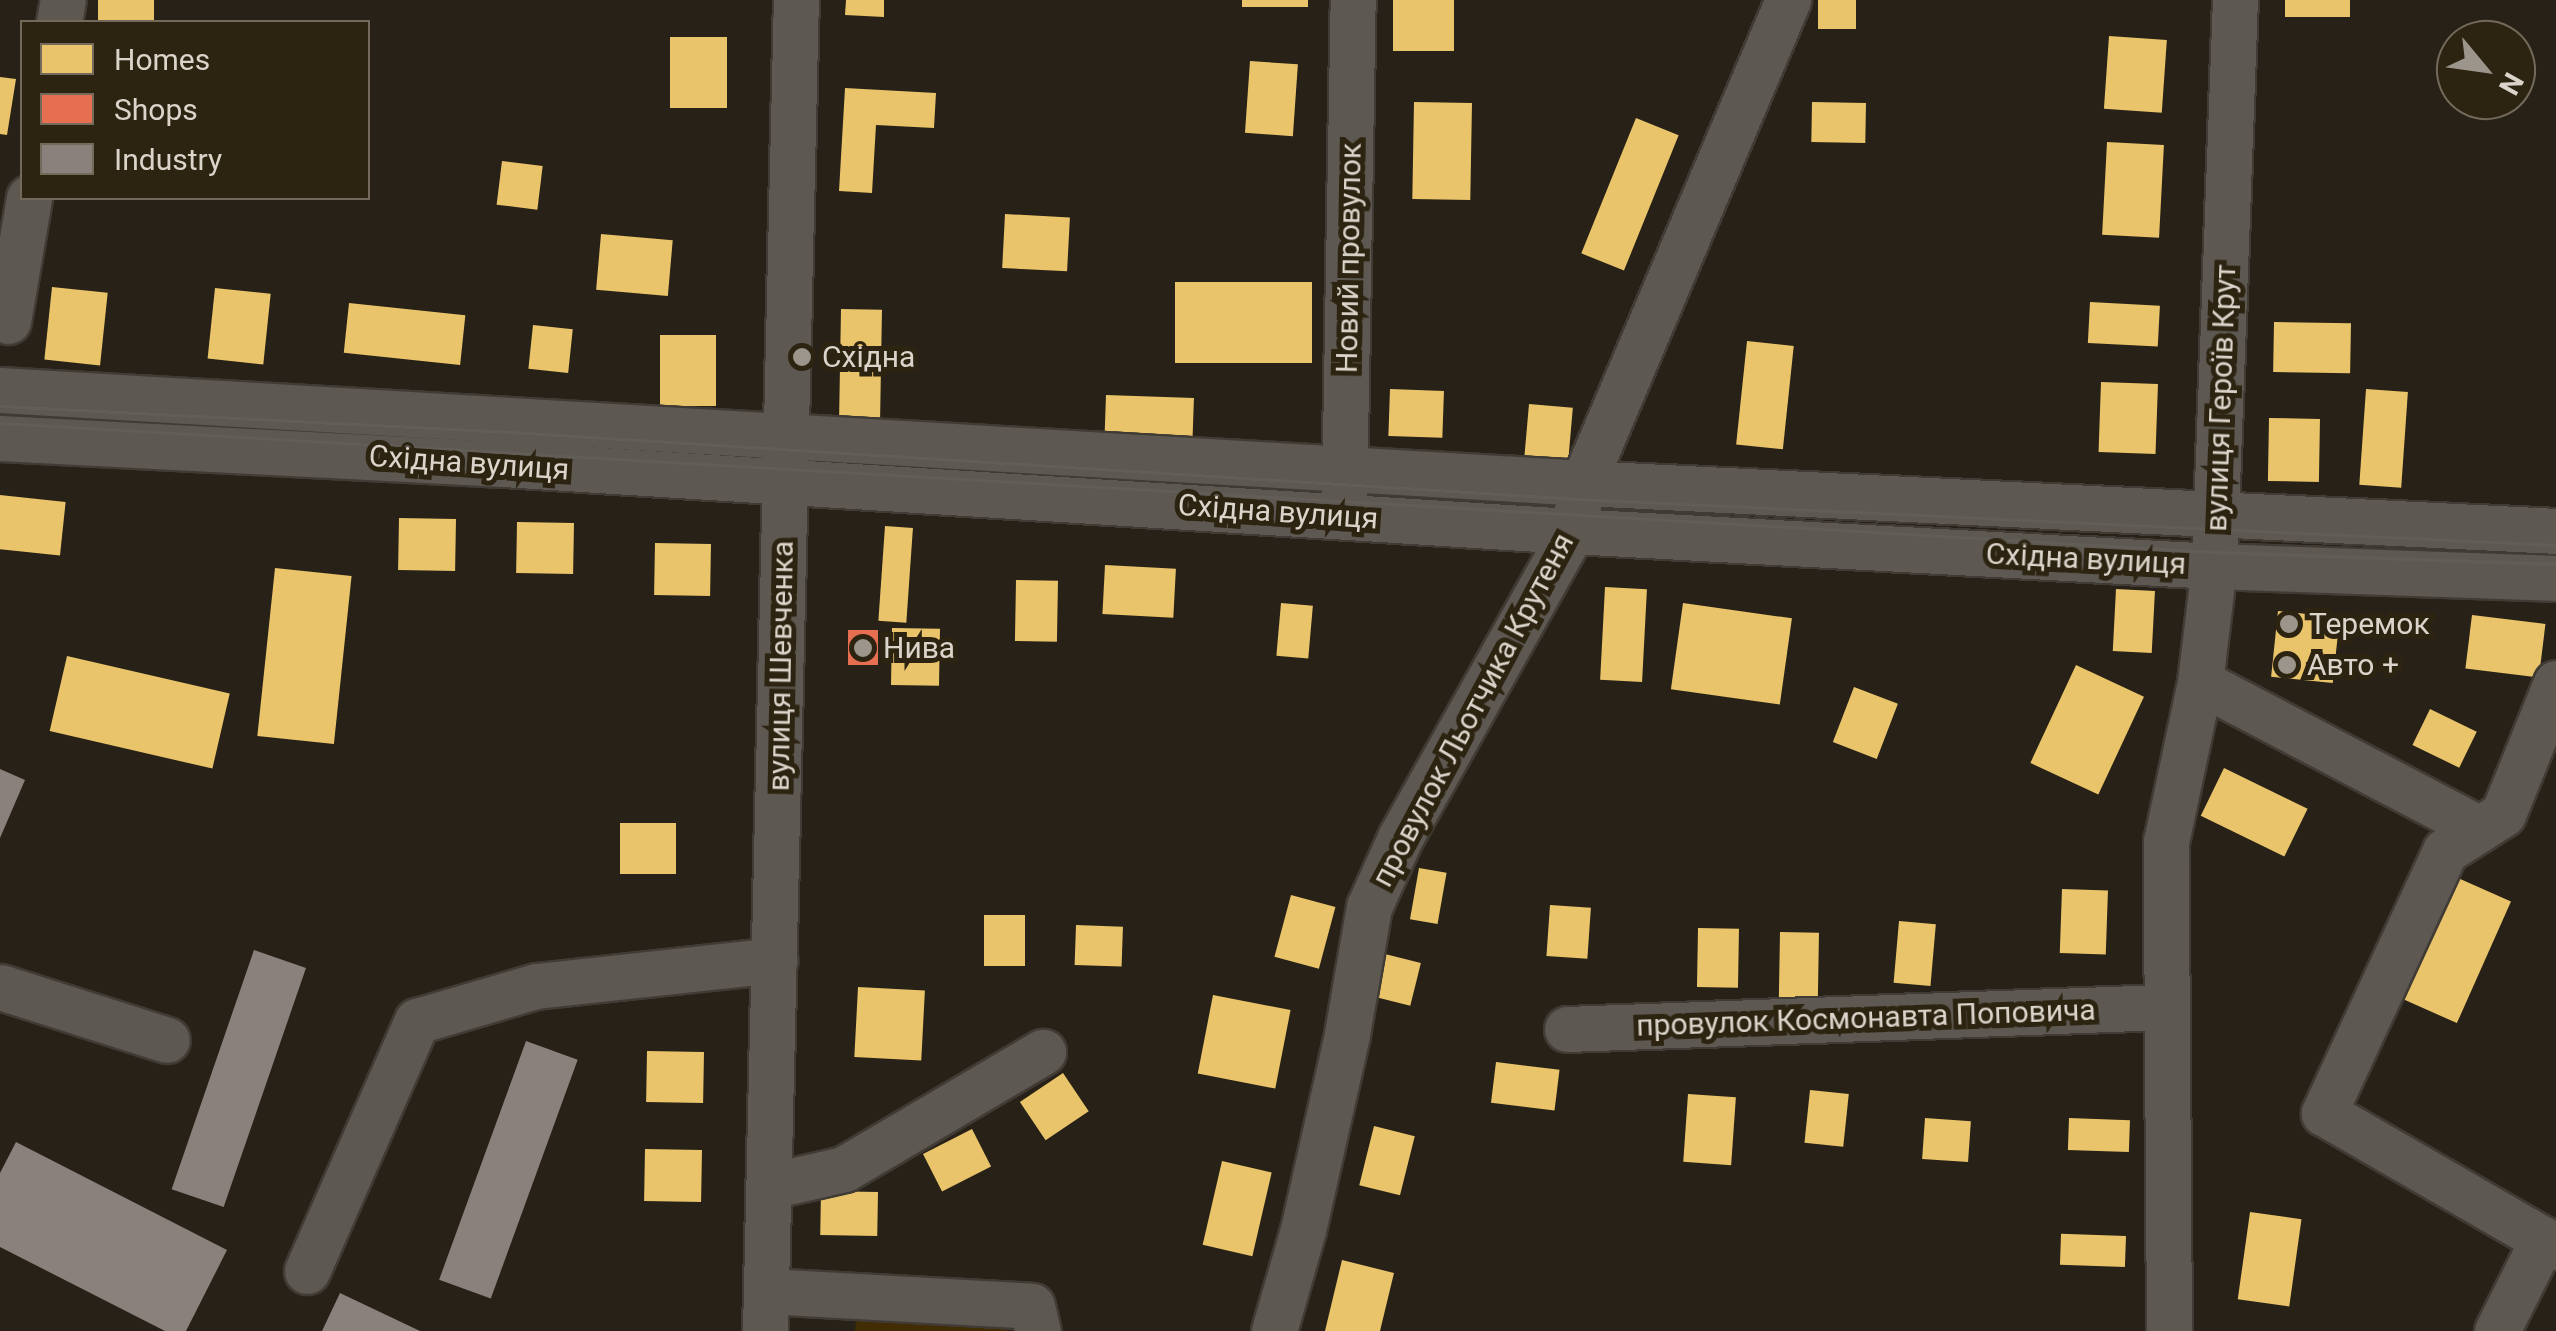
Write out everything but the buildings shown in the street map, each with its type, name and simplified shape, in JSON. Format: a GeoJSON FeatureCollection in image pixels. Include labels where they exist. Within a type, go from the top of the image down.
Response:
{"type":"FeatureCollection","features":[{"type":"Feature","properties":{"kind":"street","name":"вулиця Шевченка"},"geometry":{"type":"LineString","coordinates":[[766,1311],[796,0]]}},
{"type":"Feature","properties":{"kind":"street","name":"Новий провулок"},"geometry":{"type":"LineString","coordinates":[[1344,516],[1353,0]]}},
{"type":"Feature","properties":{"kind":"street","name":"провулок Льотчика Крутеня"},"geometry":{"type":"LineString","coordinates":[[1274,1331],[1343,1052],[1369,907],[1400,838],[1572,531],[1584,483],[1788,0]]}},
{"type":"Feature","properties":{"kind":"street","name":"вулиця Героїв Крут"},"geometry":{"type":"LineString","coordinates":[[2169,1331],[2166,842],[2200,682],[2214,566],[2235,0]]}},
{"type":"Feature","properties":{"kind":"street"},"geometry":{"type":"LineString","coordinates":[[8,321],[30,200]]}},
{"type":"Feature","properties":{"kind":"street","name":"Східна вулиця"},"geometry":{"type":"LineString","coordinates":[[0,390],[1584,483],[2556,531]]}},
{"type":"Feature","properties":{"kind":"street","name":"Східна вулиця"},"geometry":{"type":"LineString","coordinates":[[0,438],[1572,531],[2214,566],[2556,578]]}},
{"type":"Feature","properties":{"kind":"street"},"geometry":{"type":"LineString","coordinates":[[2200,682],[2480,829]]}},
{"type":"Feature","properties":{"kind":"street"},"geometry":{"type":"LineString","coordinates":[[2497,1331],[2549,1243],[2324,1113],[2446,852],[2503,814],[2556,683]]}},
{"type":"Feature","properties":{"kind":"street"},"geometry":{"type":"LineString","coordinates":[[307,1271],[417,1021],[536,986],[775,960]]}},
{"type":"Feature","properties":{"kind":"street"},"geometry":{"type":"LineString","coordinates":[[0,987],[167,1040]]}},
{"type":"Feature","properties":{"kind":"street","name":"провулок Космонавта Поповича"},"geometry":{"type":"LineString","coordinates":[[1566,1029],[2165,1007]]}},
{"type":"Feature","properties":{"kind":"street"},"geometry":{"type":"LineString","coordinates":[[770,1186],[844,1169],[1043,1052]]}},
{"type":"Feature","properties":{"kind":"street"},"geometry":{"type":"LineString","coordinates":[[766,1311],[1032,1306],[1038,1331]]}},
{"type":"Feature","properties":{"kind":"shaded area"},"geometry":{"type":"Polygon","coordinates":[[[856,1319],[997,1325],[1009,1331],[855,1331],[856,1319]]]}},
{"type":"Feature","properties":{"kind":"tram line"},"geometry":{"type":"LineString","coordinates":[[0,406],[511,432],[1578,499],[2556,545]]}},
{"type":"Feature","properties":{"kind":"tram line"},"geometry":{"type":"LineString","coordinates":[[0,423],[2215,552],[2556,564]]}},
{"type":"Feature","properties":{"kind":"place","name":"Східна"},"geometry":{"type":"Point","coordinates":[802,357]}},
{"type":"Feature","properties":{"kind":"place","name":"Теремок"},"geometry":{"type":"Point","coordinates":[2289,624]}},
{"type":"Feature","properties":{"kind":"place","name":"Нива"},"geometry":{"type":"Point","coordinates":[863,648]}},
{"type":"Feature","properties":{"kind":"place","name":"Авто +"},"geometry":{"type":"Point","coordinates":[2287,665]}}]}
